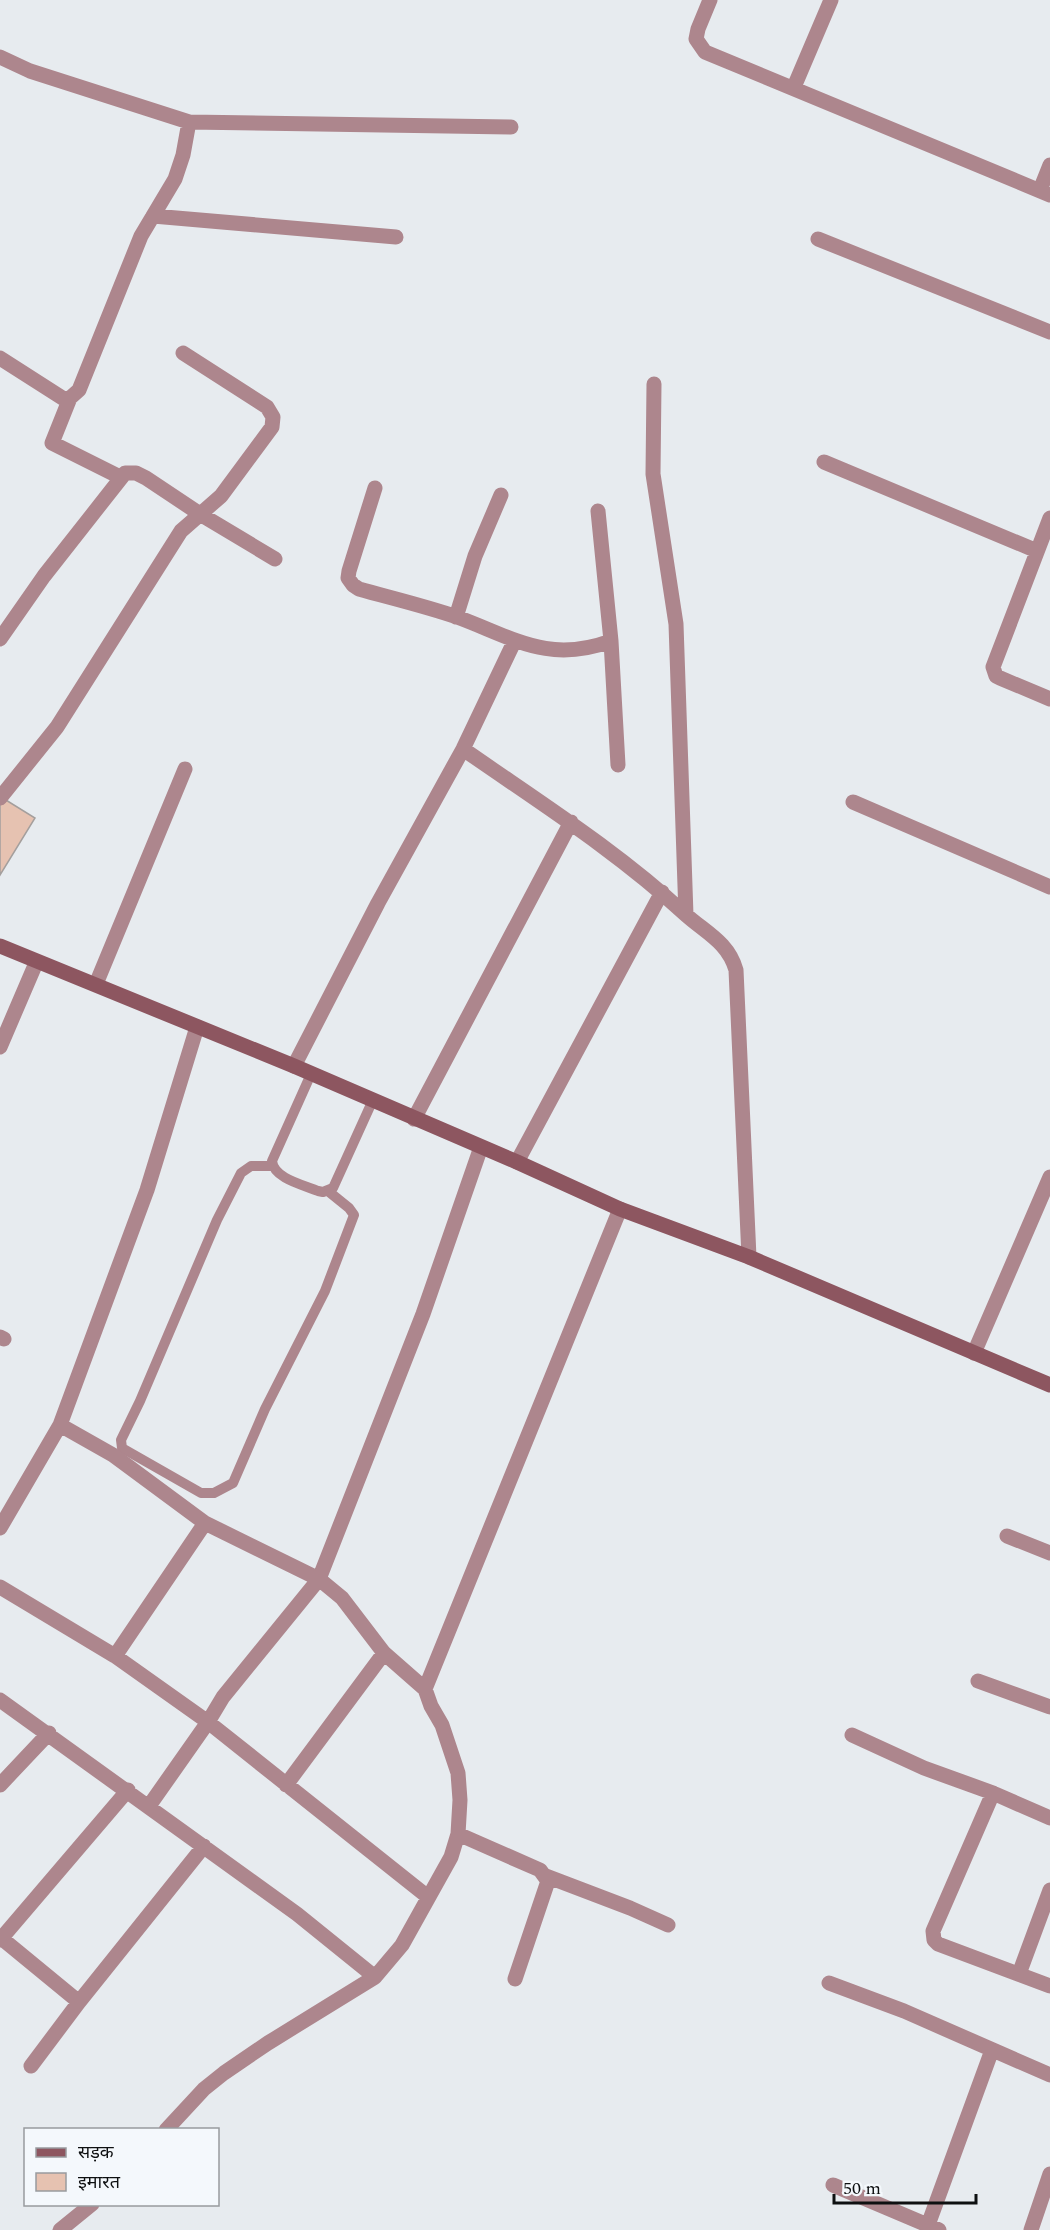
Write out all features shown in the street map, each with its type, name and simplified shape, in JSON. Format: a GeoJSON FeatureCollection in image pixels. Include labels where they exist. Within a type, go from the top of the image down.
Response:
{"type":"FeatureCollection","features":[{"type":"Feature","properties":{"kind":"main road"},"geometry":{"type":"LineString","coordinates":[[0,946],[36,963],[96,984],[197,1028],[294,1066],[620,1209],[721,1249],[749,1257],[1050,1385]]}},
{"type":"Feature","properties":{"kind":"street"},"geometry":{"type":"LineString","coordinates":[[710,0],[696,39],[705,52],[1045,192],[1050,165]]}},
{"type":"Feature","properties":{"kind":"street"},"geometry":{"type":"LineString","coordinates":[[794,87],[831,0]]}},
{"type":"Feature","properties":{"kind":"street"},"geometry":{"type":"LineString","coordinates":[[0,57],[30,71],[189,122],[511,127]]}},
{"type":"Feature","properties":{"kind":"street"},"geometry":{"type":"LineString","coordinates":[[120,477],[52,443],[70,398],[79,390],[141,237],[175,179],[189,122]]}},
{"type":"Feature","properties":{"kind":"street"},"geometry":{"type":"LineString","coordinates":[[153,216],[396,237]]}},
{"type":"Feature","properties":{"kind":"street"},"geometry":{"type":"LineString","coordinates":[[818,239],[1050,332]]}},
{"type":"Feature","properties":{"kind":"street"},"geometry":{"type":"LineString","coordinates":[[0,798],[57,727],[174,540],[189,523],[221,495],[272,427],[273,417],[267,407],[183,353]]}},
{"type":"Feature","properties":{"kind":"street"},"geometry":{"type":"LineString","coordinates":[[0,357],[64,399],[70,398]]}},
{"type":"Feature","properties":{"kind":"street"},"geometry":{"type":"LineString","coordinates":[[654,384],[653,474],[676,624],[686,915]]}},
{"type":"Feature","properties":{"kind":"street"},"geometry":{"type":"LineString","coordinates":[[824,462],[1037,551]]}},
{"type":"Feature","properties":{"kind":"street"},"geometry":{"type":"LineString","coordinates":[[0,639],[44,576],[125,472],[146,478],[275,559]]}},
{"type":"Feature","properties":{"kind":"street"},"geometry":{"type":"LineString","coordinates":[[375,488],[349,571],[350,582],[359,589],[456,617],[514,642],[564,652],[596,647],[611,641]]}},
{"type":"Feature","properties":{"kind":"street"},"geometry":{"type":"LineString","coordinates":[[456,617],[475,556],[501,495]]}},
{"type":"Feature","properties":{"kind":"street"},"geometry":{"type":"LineString","coordinates":[[598,512],[611,641],[618,765]]}},
{"type":"Feature","properties":{"kind":"street"},"geometry":{"type":"LineString","coordinates":[[1050,518],[994,661],[993,671],[1000,678],[1050,699]]}},
{"type":"Feature","properties":{"kind":"street"},"geometry":{"type":"LineString","coordinates":[[294,1066],[378,903],[463,750],[514,642]]}},
{"type":"Feature","properties":{"kind":"street"},"geometry":{"type":"LineString","coordinates":[[463,750],[571,822],[662,892],[728,950],[736,970],[749,1257]]}},
{"type":"Feature","properties":{"kind":"street"},"geometry":{"type":"LineString","coordinates":[[96,984],[185,769]]}},
{"type":"Feature","properties":{"kind":"street"},"geometry":{"type":"LineString","coordinates":[[853,802],[1050,887]]}},
{"type":"Feature","properties":{"kind":"street"},"geometry":{"type":"LineString","coordinates":[[414,1119],[571,822]]}},
{"type":"Feature","properties":{"kind":"street"},"geometry":{"type":"LineString","coordinates":[[517,1162],[662,892]]}},
{"type":"Feature","properties":{"kind":"street"},"geometry":{"type":"LineString","coordinates":[[0,1047],[36,963]]}},
{"type":"Feature","properties":{"kind":"street"},"geometry":{"type":"LineString","coordinates":[[0,1528],[5,1506],[60,1425],[147,1190],[197,1028]]}},
{"type":"Feature","properties":{"kind":"street"},"geometry":{"type":"LineString","coordinates":[[149,1806],[208,1722],[223,1696],[319,1579],[423,1314],[481,1147]]}},
{"type":"Feature","properties":{"kind":"street"},"geometry":{"type":"LineString","coordinates":[[974,1353],[1050,1177]]}},
{"type":"Feature","properties":{"kind":"street"},"geometry":{"type":"LineString","coordinates":[[424,1689],[620,1209]]}},
{"type":"Feature","properties":{"kind":"street"},"geometry":{"type":"LineString","coordinates":[[60,1425],[113,1455],[205,1523],[319,1579],[342,1598],[384,1653],[424,1689],[442,1725],[458,1773],[460,1800],[458,1834],[451,1857],[402,1945],[375,1977],[267,2043],[224,2073],[204,2089],[168,2128]]}},
{"type":"Feature","properties":{"kind":"street"},"geometry":{"type":"LineString","coordinates":[[115,1656],[205,1523]]}},
{"type":"Feature","properties":{"kind":"street"},"geometry":{"type":"LineString","coordinates":[[1007,1536],[1050,1553]]}},
{"type":"Feature","properties":{"kind":"street"},"geometry":{"type":"LineString","coordinates":[[0,1587],[115,1656],[208,1722],[428,1897]]}},
{"type":"Feature","properties":{"kind":"street"},"geometry":{"type":"LineString","coordinates":[[286,1785],[384,1653]]}},
{"type":"Feature","properties":{"kind":"street"},"geometry":{"type":"LineString","coordinates":[[978,1681],[1050,1707]]}},
{"type":"Feature","properties":{"kind":"street"},"geometry":{"type":"LineString","coordinates":[[0,1700],[49,1733],[297,1914],[375,1977]]}},
{"type":"Feature","properties":{"kind":"street"},"geometry":{"type":"LineString","coordinates":[[0,1785],[49,1733]]}},
{"type":"Feature","properties":{"kind":"street"},"geometry":{"type":"LineString","coordinates":[[852,1735],[924,1768],[993,1793],[1050,1818]]}},
{"type":"Feature","properties":{"kind":"street"},"geometry":{"type":"LineString","coordinates":[[79,2002],[1,1938],[128,1790]]}},
{"type":"Feature","properties":{"kind":"street"},"geometry":{"type":"LineString","coordinates":[[993,1793],[933,1931],[933,1936],[938,1944],[1050,1986]]}},
{"type":"Feature","properties":{"kind":"street"},"geometry":{"type":"LineString","coordinates":[[458,1834],[540,1870],[546,1876],[668,1925]]}},
{"type":"Feature","properties":{"kind":"street"},"geometry":{"type":"LineString","coordinates":[[31,2066],[79,2002],[204,1846]]}},
{"type":"Feature","properties":{"kind":"street"},"geometry":{"type":"LineString","coordinates":[[515,1979],[548,1881],[546,1876]]}},
{"type":"Feature","properties":{"kind":"street"},"geometry":{"type":"LineString","coordinates":[[1019,1974],[1050,1890]]}},
{"type":"Feature","properties":{"kind":"street"},"geometry":{"type":"LineString","coordinates":[[829,1983],[895,2007],[1050,2075]]}},
{"type":"Feature","properties":{"kind":"street"},"geometry":{"type":"LineString","coordinates":[[833,2185],[934,2227],[992,2050]]}},
{"type":"Feature","properties":{"kind":"street"},"geometry":{"type":"LineString","coordinates":[[1031,2230],[1050,2174]]}},
{"type":"Feature","properties":{"kind":"street"},"geometry":{"type":"LineString","coordinates":[[60,2230],[91,2206]]}},
{"type":"Feature","properties":{"kind":"lane"},"geometry":{"type":"LineString","coordinates":[[311,1074],[272,1161],[279,1174],[318,1191],[328,1191],[333,1188],[372,1101]]}},
{"type":"Feature","properties":{"kind":"lane"},"geometry":{"type":"LineString","coordinates":[[273,1166],[251,1166],[241,1173],[217,1220],[140,1401],[121,1440],[122,1448],[201,1493],[214,1493],[233,1483],[265,1409],[325,1291],[354,1215],[328,1191]]}},
{"type":"Feature","properties":{"kind":"building"},"geometry":{"type":"Polygon","coordinates":[[[1,797],[35,818],[0,875],[0,800],[1,797]]]}}]}
